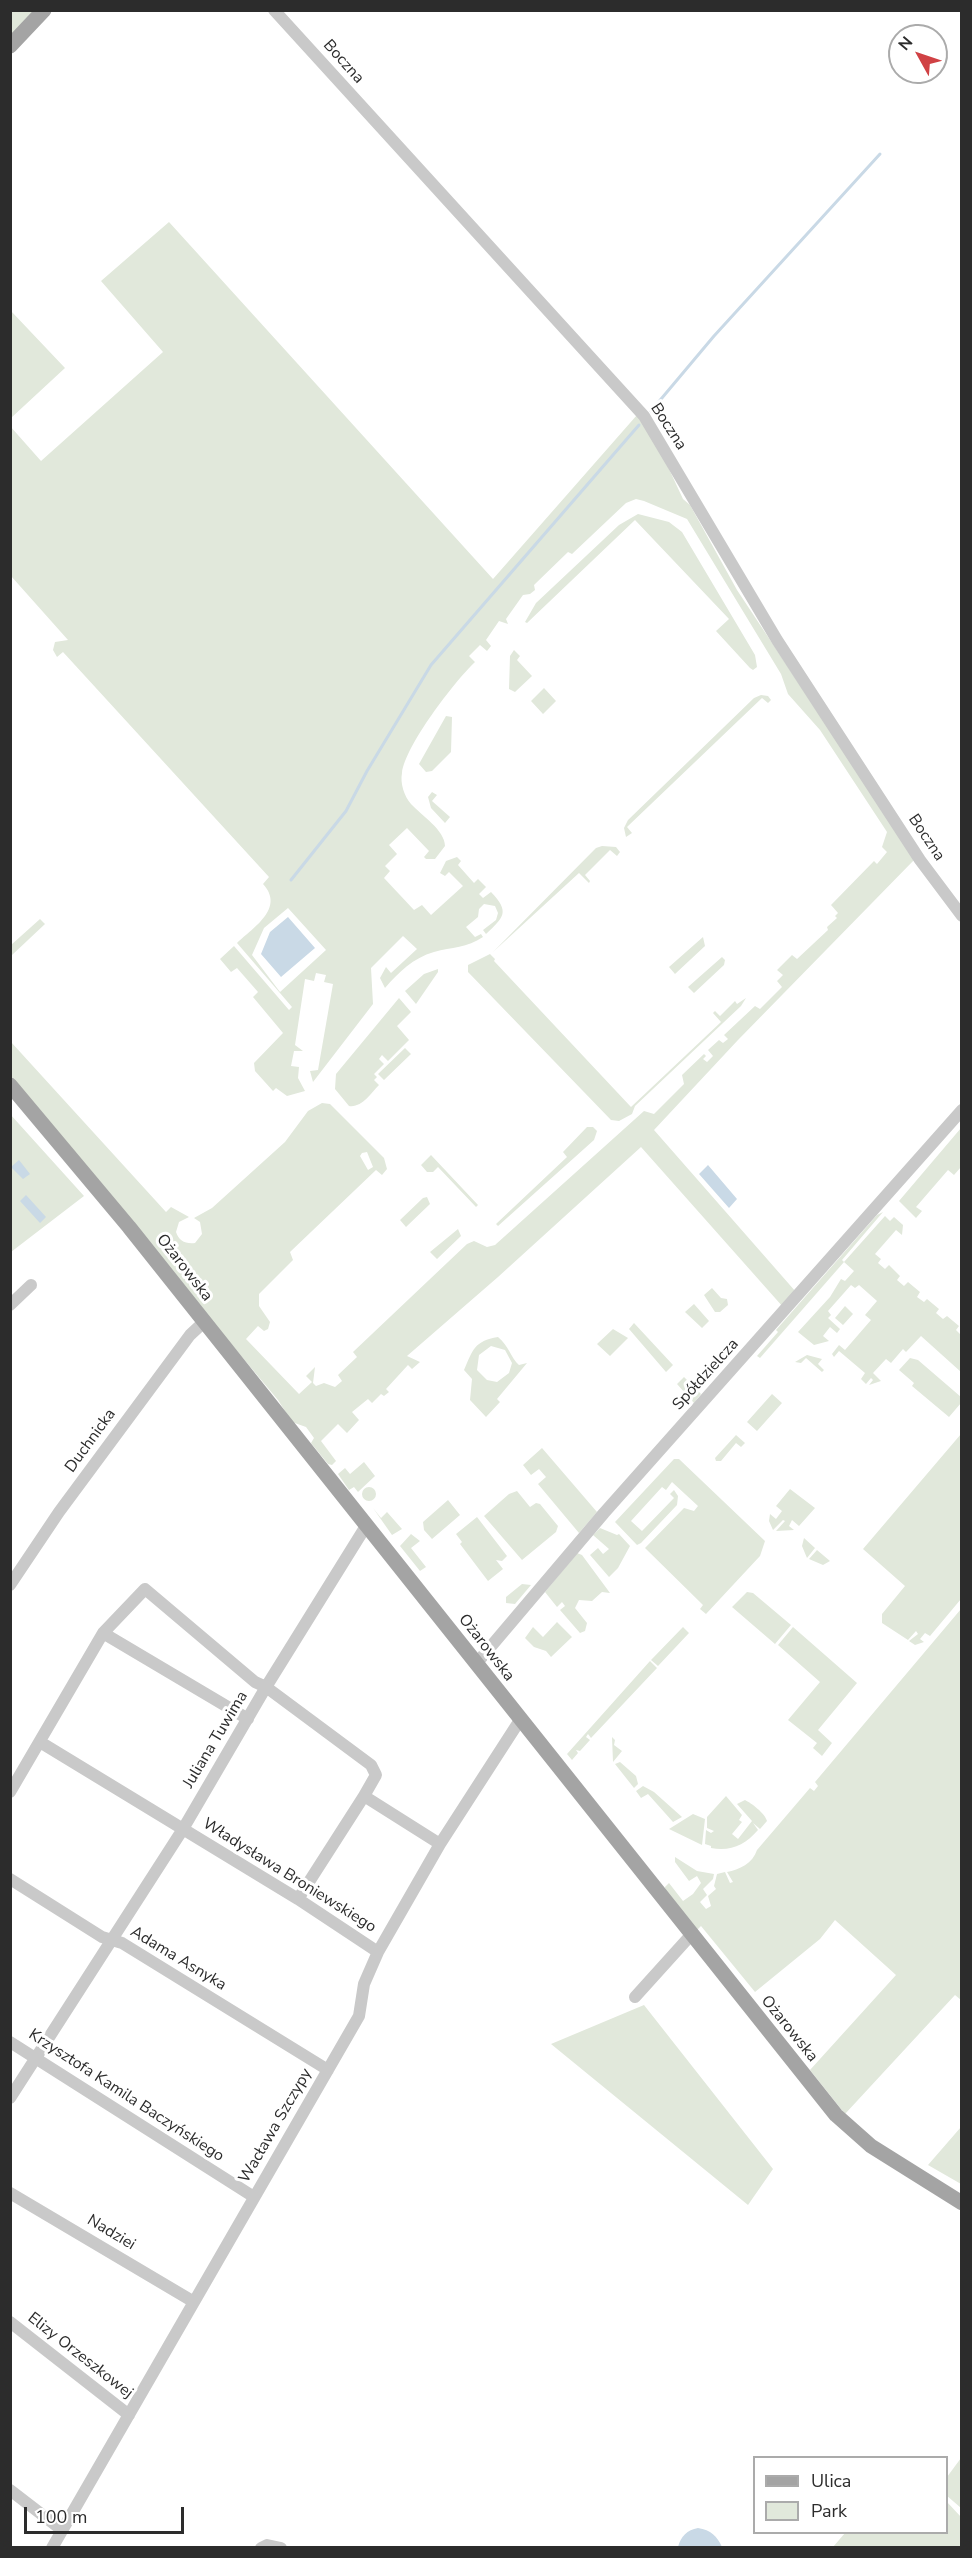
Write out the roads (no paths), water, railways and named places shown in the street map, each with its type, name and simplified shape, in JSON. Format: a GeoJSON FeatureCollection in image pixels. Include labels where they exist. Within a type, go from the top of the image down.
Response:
{"type":"FeatureCollection","features":[{"type":"Feature","properties":{"kind":"main road"},"geometry":{"type":"LineString","coordinates":[[10,46],[44,10]]}},
{"type":"Feature","properties":{"kind":"main road","name":"Ożarowska"},"geometry":{"type":"LineString","coordinates":[[10,1085],[129,1227],[691,1935],[845,2125],[871,2146],[962,2203]]}},
{"type":"Feature","properties":{"kind":"street","name":"Boczna"},"geometry":{"type":"LineString","coordinates":[[274,10],[644,417],[777,640],[920,860],[962,916]]}},
{"type":"Feature","properties":{"kind":"street","name":"Spółdzielcza"},"geometry":{"type":"LineString","coordinates":[[476,1664],[604,1513],[962,1110]]}},
{"type":"Feature","properties":{"kind":"street"},"geometry":{"type":"LineString","coordinates":[[10,1305],[31,1285]]}},
{"type":"Feature","properties":{"kind":"street","name":"Duchnicka"},"geometry":{"type":"LineString","coordinates":[[10,1586],[59,1512],[190,1335],[204,1322]]}},
{"type":"Feature","properties":{"kind":"street","name":"Juliana Tuwima"},"geometry":{"type":"LineString","coordinates":[[10,2098],[183,1829],[266,1687],[366,1526]]}},
{"type":"Feature","properties":{"kind":"street"},"geometry":{"type":"LineString","coordinates":[[10,1792],[104,1633],[145,1589],[255,1682],[266,1687],[371,1765],[376,1775],[374,1782],[298,1899]]}},
{"type":"Feature","properties":{"kind":"street"},"geometry":{"type":"LineString","coordinates":[[104,1633],[248,1719]]}},
{"type":"Feature","properties":{"kind":"street","name":"Wacława Szczypy"},"geometry":{"type":"LineString","coordinates":[[52,2547],[359,2016],[363,1984],[378,1952],[440,1844],[520,1720]]}},
{"type":"Feature","properties":{"kind":"street"},"geometry":{"type":"LineString","coordinates":[[40,1742],[183,1829]]}},
{"type":"Feature","properties":{"kind":"street"},"geometry":{"type":"LineString","coordinates":[[364,1796],[440,1844]]}},
{"type":"Feature","properties":{"kind":"street","name":"Władysława Broniewskiego"},"geometry":{"type":"LineString","coordinates":[[183,1829],[298,1899],[378,1952]]}},
{"type":"Feature","properties":{"kind":"street","name":"Adama Asnyka"},"geometry":{"type":"LineString","coordinates":[[10,1879],[102,1937],[122,1943],[328,2070]]}},
{"type":"Feature","properties":{"kind":"street"},"geometry":{"type":"LineString","coordinates":[[635,1997],[691,1935]]}},
{"type":"Feature","properties":{"kind":"street","name":"Krzysztofa Kamila Baczyńskiego"},"geometry":{"type":"LineString","coordinates":[[10,2042],[254,2197]]}},
{"type":"Feature","properties":{"kind":"street","name":"Nadziei"},"geometry":{"type":"LineString","coordinates":[[10,2193],[194,2302]]}},
{"type":"Feature","properties":{"kind":"street","name":"Elizy Orzeszkowej"},"geometry":{"type":"LineString","coordinates":[[10,2322],[129,2415]]}},
{"type":"Feature","properties":{"kind":"street"},"geometry":{"type":"LineString","coordinates":[[10,2490],[62,2530]]}},
{"type":"Feature","properties":{"kind":"street"},"geometry":{"type":"LineString","coordinates":[[261,2547],[281,2547]]}},
{"type":"Feature","properties":{"kind":"water"},"geometry":{"type":"Polygon","coordinates":[[[288,917],[315,948],[281,977],[261,954],[270,932],[288,917]]]}},
{"type":"Feature","properties":{"kind":"water"},"geometry":{"type":"Polygon","coordinates":[[[19,1160],[30,1174],[23,1179],[11,1167],[19,1160]]]}},
{"type":"Feature","properties":{"kind":"water"},"geometry":{"type":"Polygon","coordinates":[[[708,1165],[737,1199],[729,1208],[699,1174],[708,1165]]]}},
{"type":"Feature","properties":{"kind":"water"},"geometry":{"type":"Polygon","coordinates":[[[26,1195],[46,1217],[40,1223],[20,1201],[26,1195]]]}},
{"type":"Feature","properties":{"kind":"water"},"geometry":{"type":"Polygon","coordinates":[[[698,2528],[713,2534],[722,2547],[678,2547],[685,2534],[698,2528]]]}},
{"type":"Feature","properties":{"kind":"waterway"},"geometry":{"type":"LineString","coordinates":[[651,411],[714,336],[880,154]]}},
{"type":"Feature","properties":{"kind":"waterway"},"geometry":{"type":"LineString","coordinates":[[291,880],[346,811],[367,771],[431,665],[639,425]]}}]}
